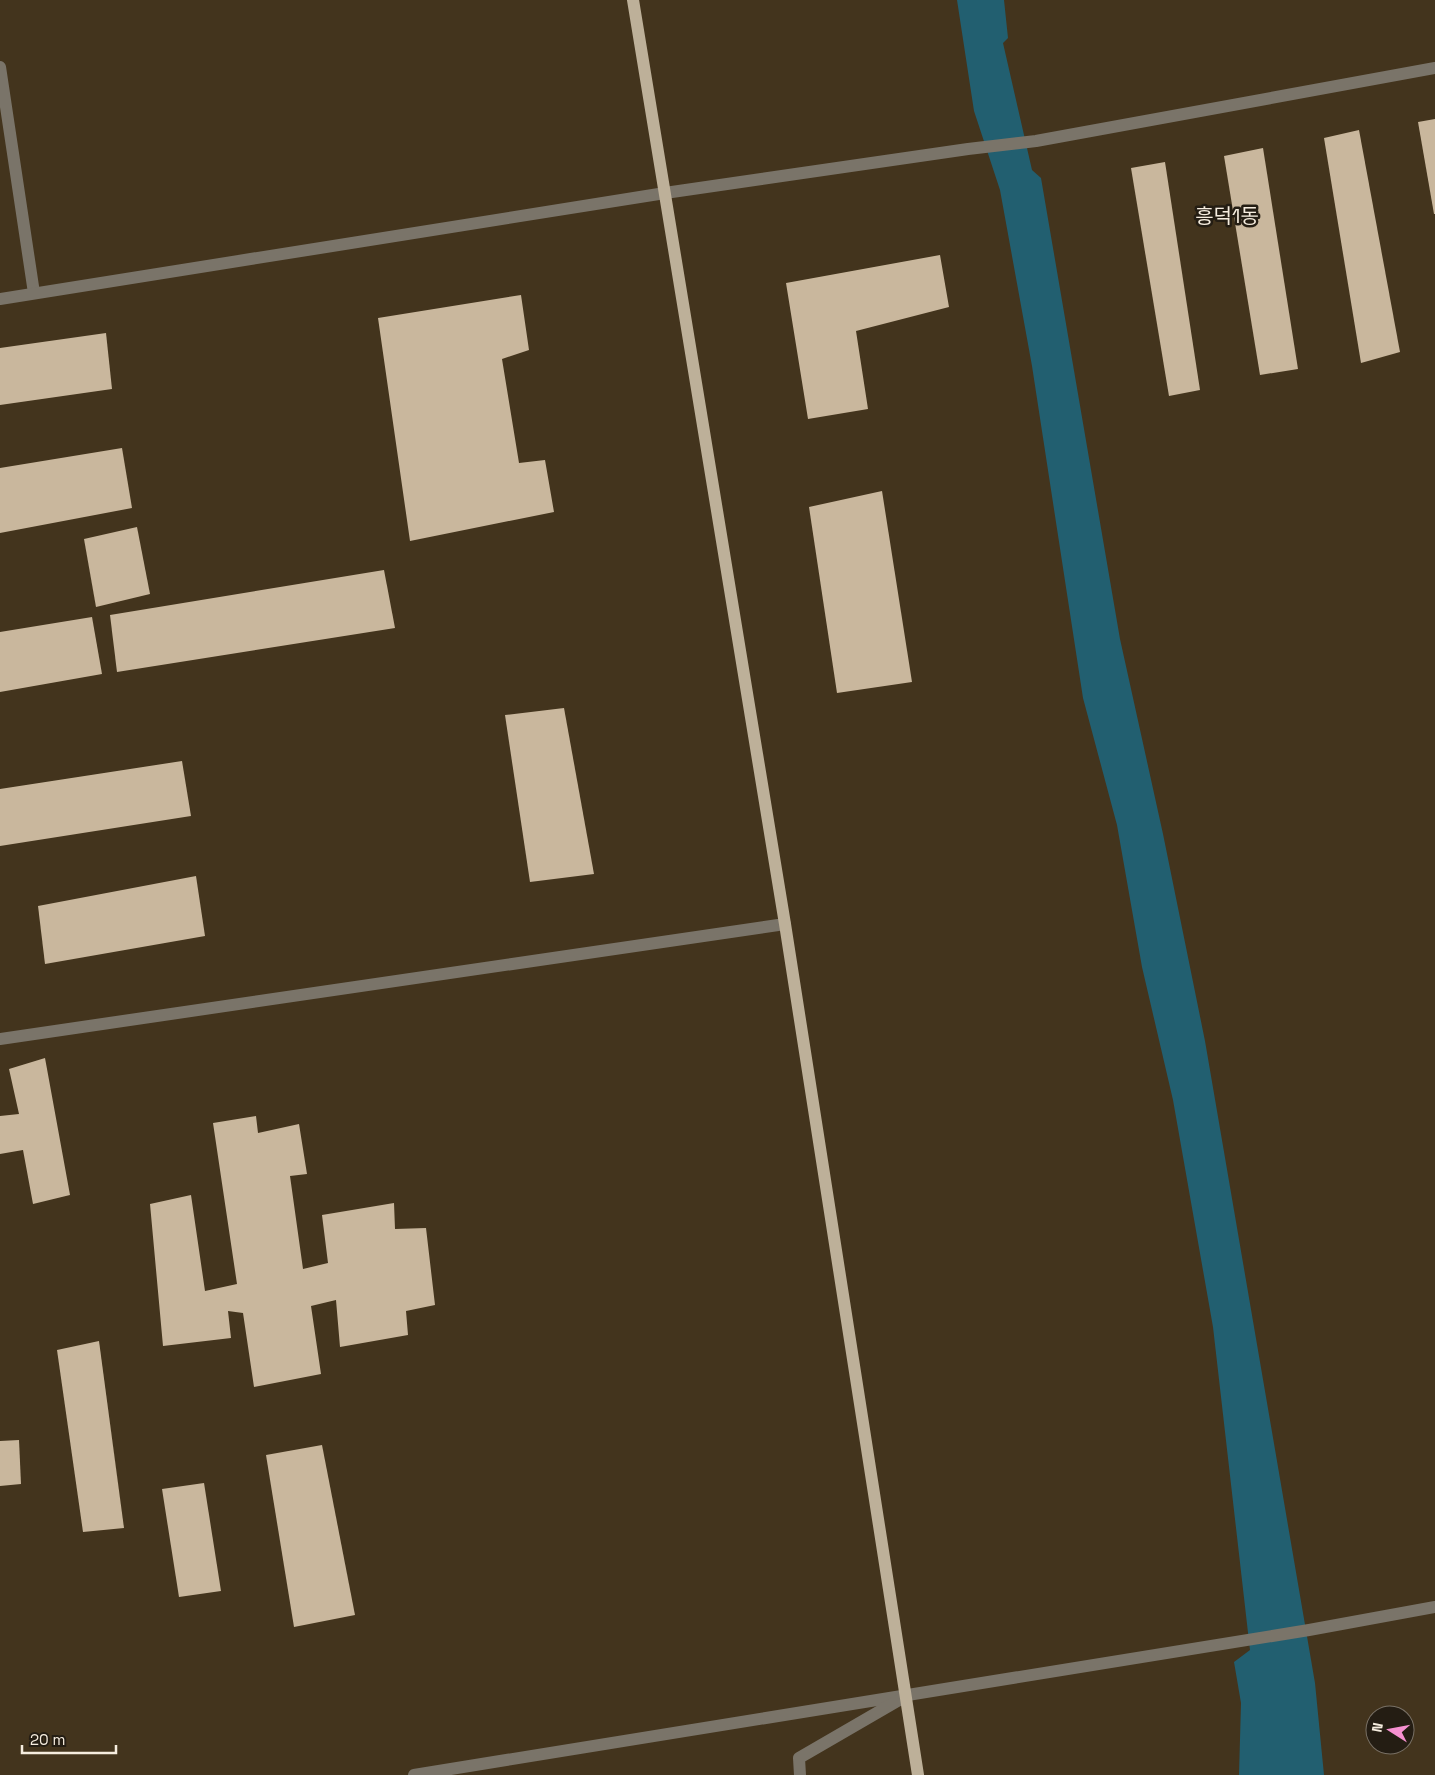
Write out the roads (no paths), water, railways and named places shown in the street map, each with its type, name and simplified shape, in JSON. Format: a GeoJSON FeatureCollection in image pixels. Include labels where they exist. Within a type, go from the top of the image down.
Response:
{"type":"FeatureCollection","features":[{"type":"Feature","properties":{"kind":"main road"},"geometry":{"type":"LineString","coordinates":[[633,0],[785,924],[918,1775]]}},
{"type":"Feature","properties":{"kind":"street"},"geometry":{"type":"LineString","coordinates":[[0,67],[34,293]]}},
{"type":"Feature","properties":{"kind":"street"},"geometry":{"type":"LineString","coordinates":[[0,299],[665,194],[968,149],[1036,141],[1435,68]]}},
{"type":"Feature","properties":{"kind":"street"},"geometry":{"type":"LineString","coordinates":[[0,1039],[785,924]]}},
{"type":"Feature","properties":{"kind":"street"},"geometry":{"type":"LineString","coordinates":[[414,1775],[1309,1630],[1435,1607]]}},
{"type":"Feature","properties":{"kind":"street"},"geometry":{"type":"LineString","coordinates":[[800,1775],[799,1758],[905,1696]]}},
{"type":"Feature","properties":{"kind":"water"},"geometry":{"type":"Polygon","coordinates":[[[957,0],[1004,0],[1008,38],[1003,43],[1032,170],[1041,178],[1120,639],[1163,834],[1205,1041],[1315,1683],[1324,1775],[1239,1775],[1241,1703],[1234,1662],[1250,1650],[1213,1327],[1173,1100],[1142,967],[1117,825],[1083,698],[1032,366],[1000,190],[974,111],[957,0]]]}},
{"type":"Feature","properties":{"kind":"district","name":"흥덕1동"},"geometry":{"type":"Point","coordinates":[1227,216]}}]}
